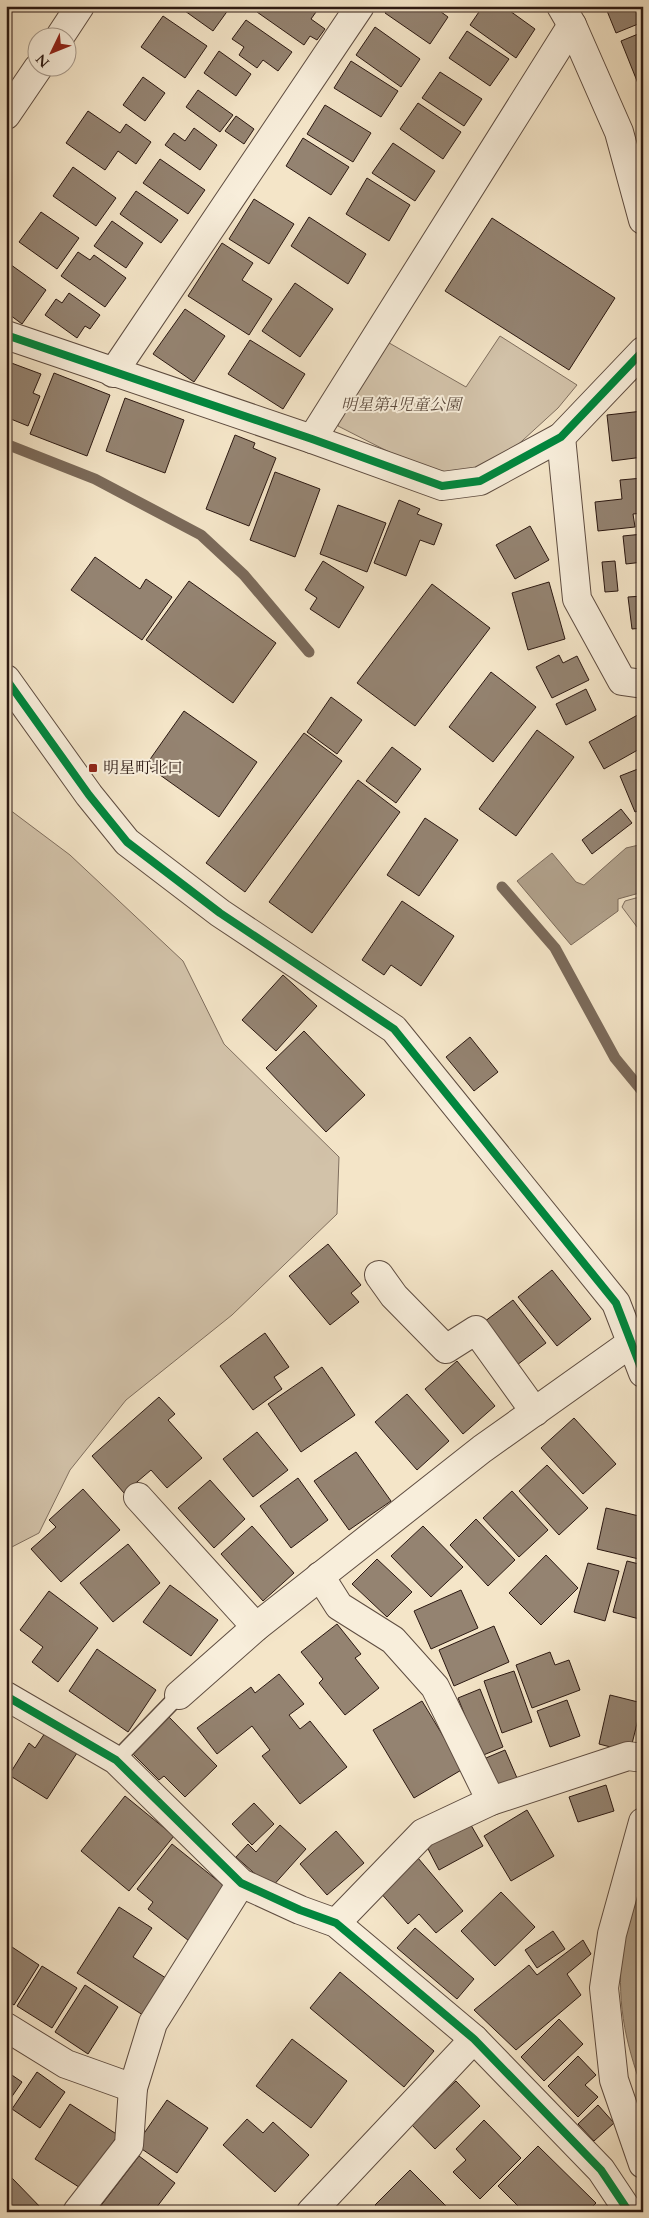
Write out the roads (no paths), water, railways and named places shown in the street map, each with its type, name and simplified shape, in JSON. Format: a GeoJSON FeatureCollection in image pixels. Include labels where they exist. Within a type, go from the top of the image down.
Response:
{"type":"FeatureCollection","features":[{"type":"Feature","properties":{"kind":"street"},"geometry":{"type":"LineString","coordinates":[[66,28],[80,6]]}},
{"type":"Feature","properties":{"kind":"street"},"geometry":{"type":"LineString","coordinates":[[113,373],[360,6]]}},
{"type":"Feature","properties":{"kind":"street"},"geometry":{"type":"LineString","coordinates":[[312,439],[566,16]]}},
{"type":"Feature","properties":{"kind":"street"},"geometry":{"type":"LineString","coordinates":[[566,16],[619,132],[643,220]]}},
{"type":"Feature","properties":{"kind":"street"},"geometry":{"type":"LineString","coordinates":[[6,115],[31,78]]}},
{"type":"Feature","properties":{"kind":"street"},"geometry":{"type":"LineString","coordinates":[[6,335],[113,373],[312,439],[442,486],[480,481],[561,437],[643,351]]}},
{"type":"Feature","properties":{"kind":"street"},"geometry":{"type":"LineString","coordinates":[[561,437],[577,599],[622,681],[643,684]]}},
{"type":"Feature","properties":{"kind":"street"},"geometry":{"type":"LineString","coordinates":[[6,679],[89,795],[127,842],[220,912],[394,1028],[616,1303],[643,1373]]}},
{"type":"Feature","properties":{"kind":"street"},"geometry":{"type":"LineString","coordinates":[[384,1293],[446,1349],[476,1330],[534,1412]]}},
{"type":"Feature","properties":{"kind":"street"},"geometry":{"type":"LineString","coordinates":[[178,1695],[256,1627],[482,1449],[631,1343]]}},
{"type":"Feature","properties":{"kind":"street"},"geometry":{"type":"LineString","coordinates":[[138,1498],[256,1627]]}},
{"type":"Feature","properties":{"kind":"street"},"geometry":{"type":"LineString","coordinates":[[320,1576],[339,1606],[393,1640],[435,1687],[491,1801]]}},
{"type":"Feature","properties":{"kind":"street"},"geometry":{"type":"LineString","coordinates":[[6,1696],[116,1760],[241,1883],[300,1910],[336,1923],[474,2040],[601,2170],[629,2212]]}},
{"type":"Feature","properties":{"kind":"street"},"geometry":{"type":"LineString","coordinates":[[336,1923],[424,1834],[491,1801],[628,1756],[643,1758]]}},
{"type":"Feature","properties":{"kind":"street"},"geometry":{"type":"LineString","coordinates":[[643,1822],[612,1934],[604,1988],[614,2080],[643,2164]]}},
{"type":"Feature","properties":{"kind":"street"},"geometry":{"type":"LineString","coordinates":[[77,2212],[129,2145],[133,2088],[153,2023],[241,1883]]}},
{"type":"Feature","properties":{"kind":"street"},"geometry":{"type":"LineString","coordinates":[[6,2027],[66,2064],[133,2088]]}},
{"type":"Feature","properties":{"kind":"street"},"geometry":{"type":"LineString","coordinates":[[311,2212],[474,2040]]}},
{"type":"Feature","properties":{"kind":"lane"},"geometry":{"type":"LineString","coordinates":[[116,1760],[178,1695]]}},
{"type":"Feature","properties":{"kind":"waterway"},"geometry":{"type":"LineString","coordinates":[[6,444],[95,479],[201,535],[244,575],[309,652]]}},
{"type":"Feature","properties":{"kind":"waterway"},"geometry":{"type":"LineString","coordinates":[[502,887],[555,948],[615,1058],[643,1092]]}},
{"type":"Feature","properties":{"kind":"place","name":"明星町北口"},"geometry":{"type":"Point","coordinates":[93,768]}},
{"type":"Feature","properties":{"kind":"park label","name":"明星第4児童公園"},"geometry":{"type":"Point","coordinates":[401,405]}}]}
